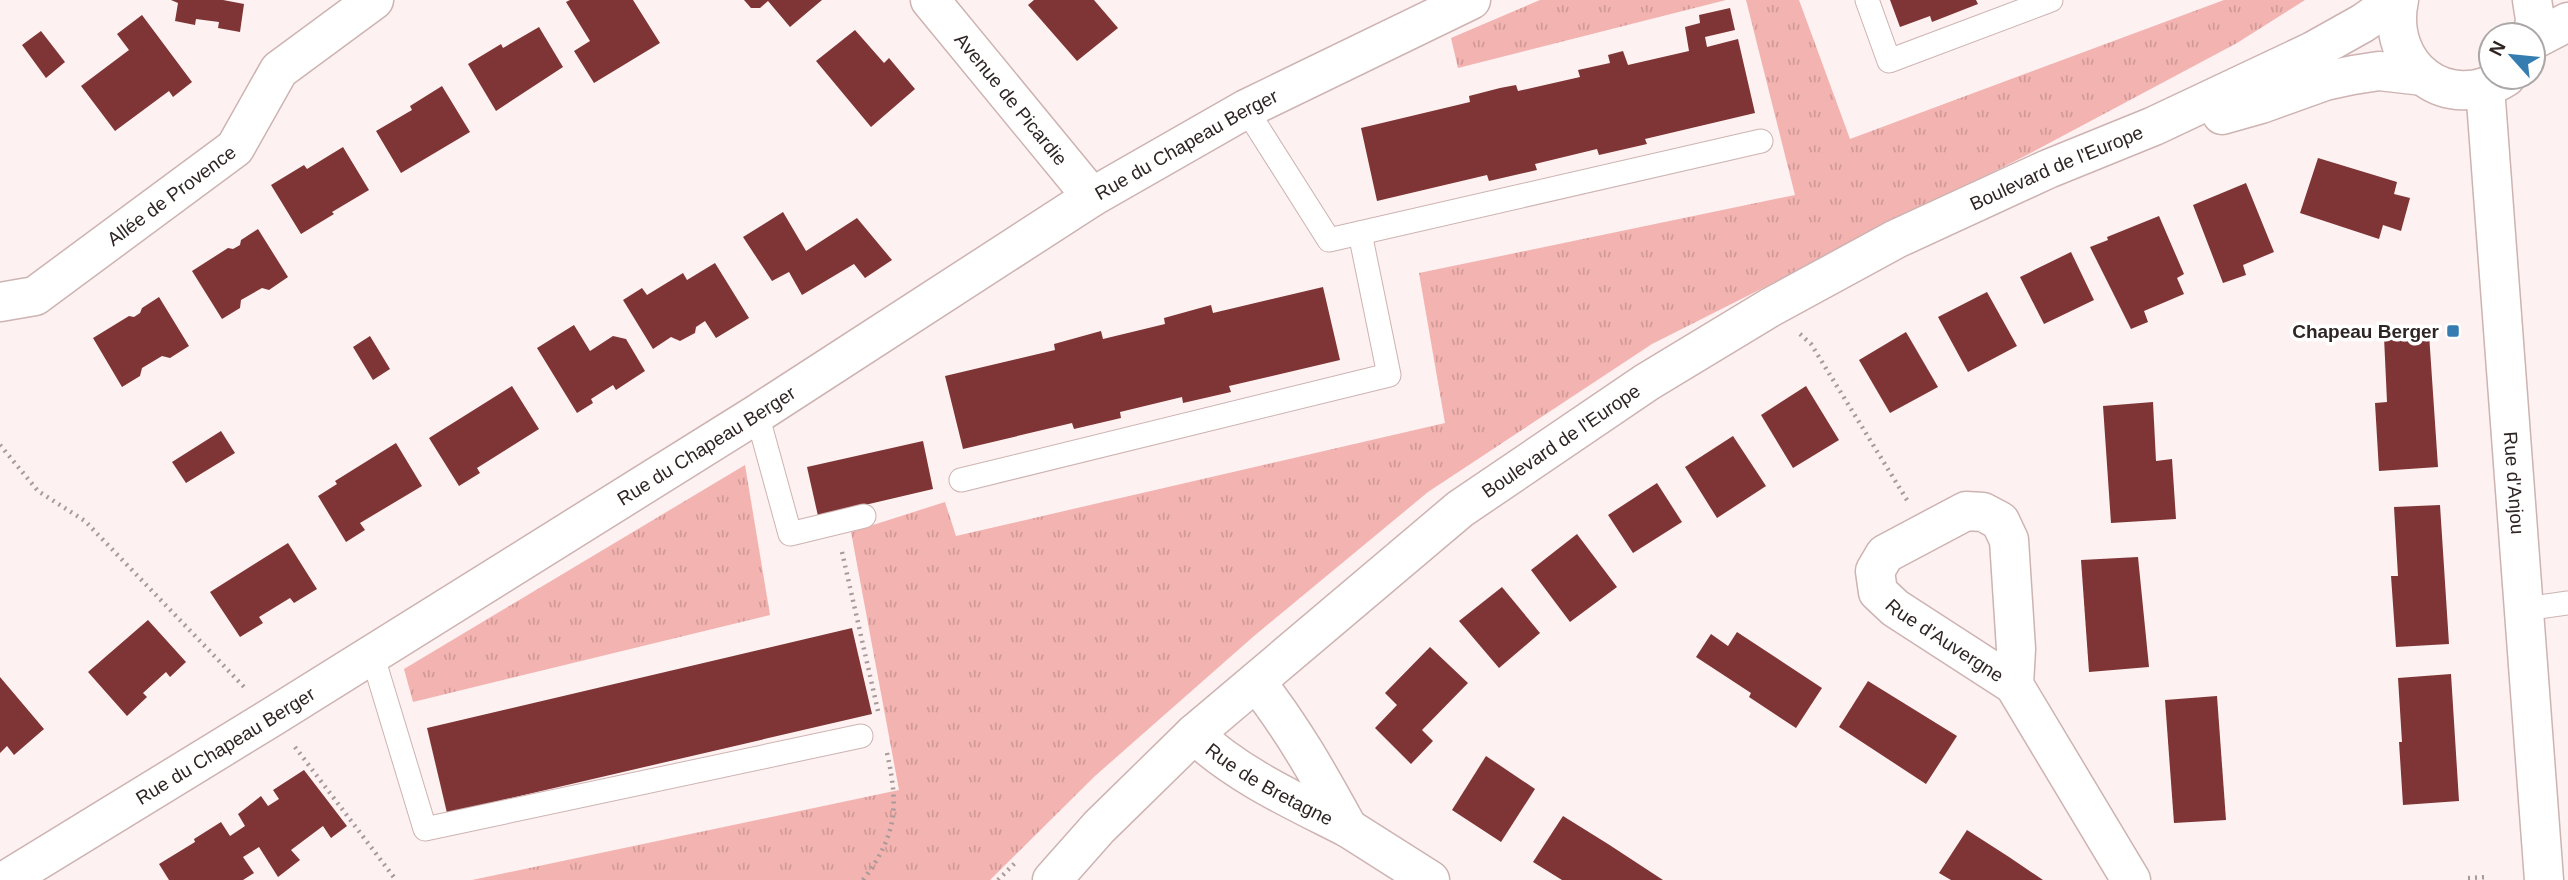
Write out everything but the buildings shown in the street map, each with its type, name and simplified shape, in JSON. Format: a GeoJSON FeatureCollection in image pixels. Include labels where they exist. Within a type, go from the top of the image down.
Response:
{"type":"FeatureCollection","features":[{"type":"Feature","properties":{"kind":"street","name":"Allée de Provence"},"geometry":{"type":"LineString","coordinates":[[0,302],[35,296],[235,148],[279,70],[374,0]]}},
{"type":"Feature","properties":{"kind":"street","name":"Avenue de Picardie"},"geometry":{"type":"LineString","coordinates":[[930,0],[1092,197]]}},
{"type":"Feature","properties":{"kind":"street","name":"Rue du Chapeau Berger"},"geometry":{"type":"LineString","coordinates":[[6,880],[757,414],[1092,197],[1410,13],[1471,0]]}},
{"type":"Feature","properties":{"kind":"street"},"geometry":{"type":"LineString","coordinates":[[2398,0],[2396,32],[2401,49],[2410,64],[2423,76],[2446,88],[2477,88]]}},
{"type":"Feature","properties":{"kind":"street","name":"Boulevard de l'Europe"},"geometry":{"type":"LineString","coordinates":[[1052,880],[1099,827],[1194,734],[1460,509],[1647,382],[1771,307],[1896,239],[2048,169],[2154,126],[2314,51],[2398,0]]}},
{"type":"Feature","properties":{"kind":"street"},"geometry":{"type":"LineString","coordinates":[[2532,0],[2535,21]]}},
{"type":"Feature","properties":{"kind":"street"},"geometry":{"type":"LineString","coordinates":[[2547,31],[2568,22]]}},
{"type":"Feature","properties":{"kind":"street","name":"Boulevard de l'Europe"},"geometry":{"type":"LineString","coordinates":[[2154,126],[2211,118],[2353,75],[2379,71],[2423,76]]}},
{"type":"Feature","properties":{"kind":"street","name":"Rue d'Anjou"},"geometry":{"type":"LineString","coordinates":[[2496,91],[2525,609],[2555,835],[2544,880]]}},
{"type":"Feature","properties":{"kind":"street","name":"Rue d'Auvergne"},"geometry":{"type":"LineString","coordinates":[[2014,685],[2016,649],[2009,540],[2000,521],[1983,512],[1966,511],[1885,554],[1875,571],[1878,592],[1906,615],[2014,685],[2131,880]]}},
{"type":"Feature","properties":{"kind":"street","name":"Rue de Bretagne"},"geometry":{"type":"LineString","coordinates":[[1256,682],[1276,706],[1314,766],[1348,828]]}},
{"type":"Feature","properties":{"kind":"street","name":"Rue de Bretagne"},"geometry":{"type":"LineString","coordinates":[[1194,734],[1213,752],[1283,794],[1348,828],[1430,880]]}},
{"type":"Feature","properties":{"kind":"lane"},"geometry":{"type":"LineString","coordinates":[[1867,0],[1889,61],[2051,0]]}},
{"type":"Feature","properties":{"kind":"lane"},"geometry":{"type":"LineString","coordinates":[[1246,109],[1329,240],[1761,141]]}},
{"type":"Feature","properties":{"kind":"lane"},"geometry":{"type":"LineString","coordinates":[[961,480],[1389,375],[1360,233]]}},
{"type":"Feature","properties":{"kind":"lane"},"geometry":{"type":"LineString","coordinates":[[757,414],[790,534],[864,516]]}},
{"type":"Feature","properties":{"kind":"lane"},"geometry":{"type":"LineString","coordinates":[[2525,609],[2568,603]]}},
{"type":"Feature","properties":{"kind":"lane"},"geometry":{"type":"LineString","coordinates":[[372,654],[425,829],[872,734]]}},
{"type":"Feature","properties":{"kind":"path"},"geometry":{"type":"LineString","coordinates":[[1771,307],[1811,344],[1912,506]]}},
{"type":"Feature","properties":{"kind":"path"},"geometry":{"type":"LineString","coordinates":[[0,445],[38,491],[85,522],[254,697]]}},
{"type":"Feature","properties":{"kind":"path"},"geometry":{"type":"LineString","coordinates":[[835,523],[872,734],[889,764],[895,816],[881,856],[863,880]]}},
{"type":"Feature","properties":{"kind":"path"},"geometry":{"type":"LineString","coordinates":[[287,736],[396,880]]}},
{"type":"Feature","properties":{"kind":"path"},"geometry":{"type":"LineString","coordinates":[[2469,878],[2488,877]]}},
{"type":"Feature","properties":{"kind":"green space"},"geometry":{"type":"Polygon","coordinates":[[[1540,0],[1726,0],[1458,68],[1451,38],[1540,0]]]}},
{"type":"Feature","properties":{"kind":"green space"},"geometry":{"type":"Polygon","coordinates":[[[1746,0],[1799,0],[1850,139],[2224,0],[2305,0],[2237,43],[2025,156],[1652,344],[1428,492],[1254,636],[1095,776],[990,880],[472,880],[899,790],[851,532],[945,502],[956,536],[1445,423],[1419,273],[1795,195],[1746,0]]]}},
{"type":"Feature","properties":{"kind":"green space"},"geometry":{"type":"Polygon","coordinates":[[[745,465],[770,615],[413,702],[404,669],[745,465]]]}},
{"type":"Feature","properties":{"kind":"place","name":"Chapeau Berger"},"geometry":{"type":"Point","coordinates":[2453,331]}}]}
